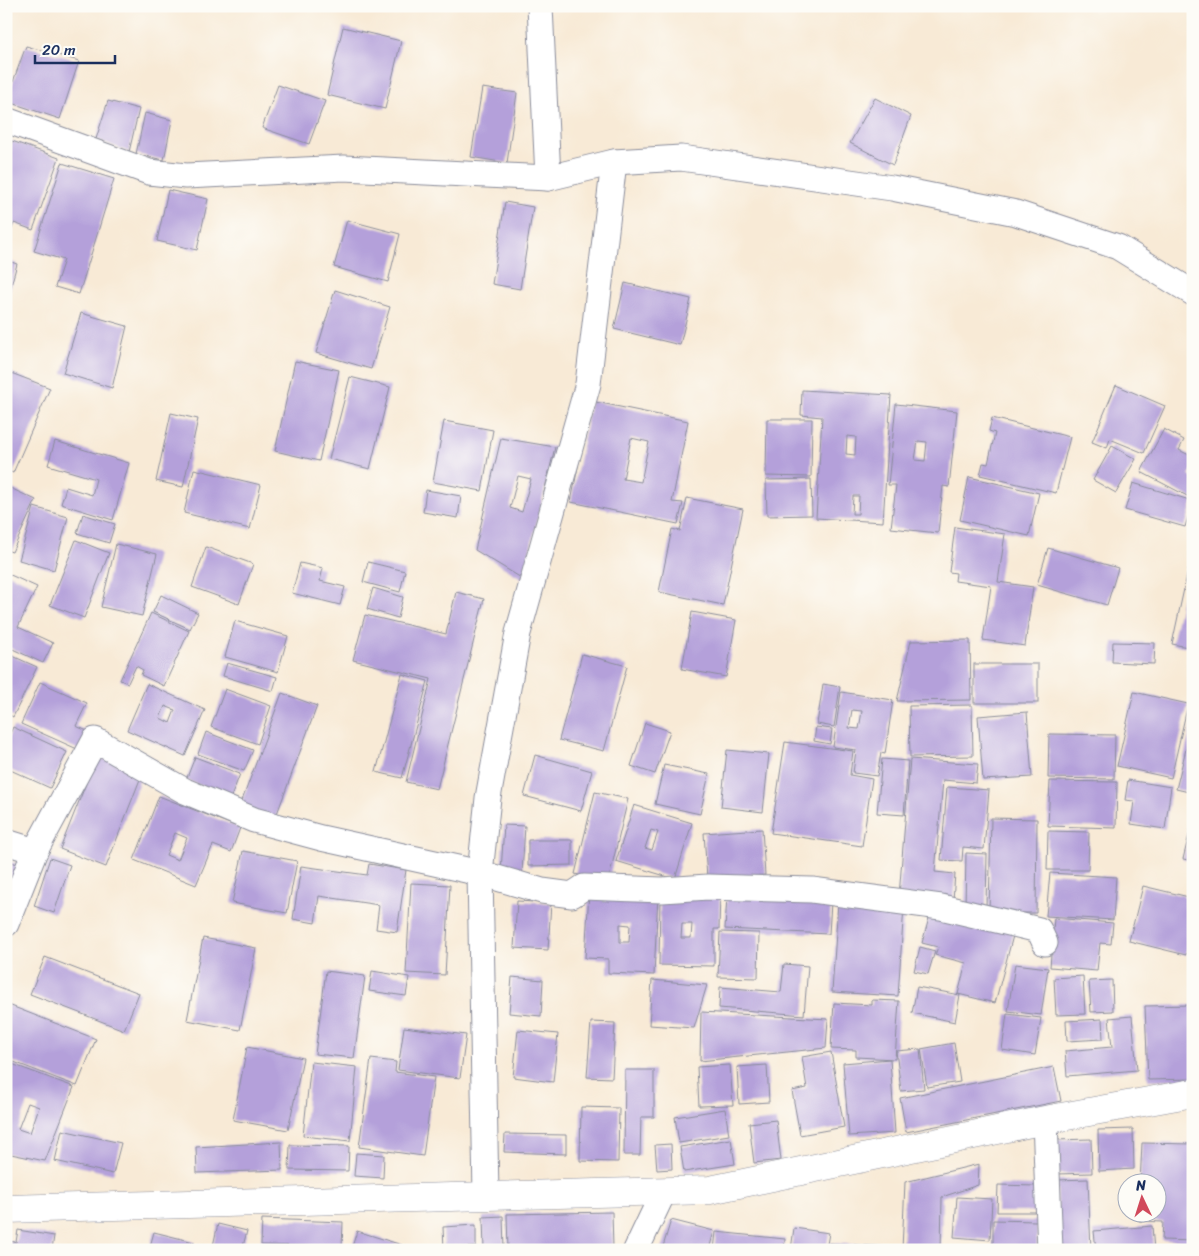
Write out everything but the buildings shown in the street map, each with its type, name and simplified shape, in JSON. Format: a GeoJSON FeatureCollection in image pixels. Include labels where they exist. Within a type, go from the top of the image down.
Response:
{"type":"FeatureCollection","features":[{"type":"Feature","properties":{"kind":"main road"},"geometry":{"type":"LineString","coordinates":[[6,1209],[710,1190],[1045,1120],[1193,1093]]}},
{"type":"Feature","properties":{"kind":"street"},"geometry":{"type":"LineString","coordinates":[[540,6],[548,178]]}},
{"type":"Feature","properties":{"kind":"street"},"geometry":{"type":"LineString","coordinates":[[6,120],[149,172],[186,176],[344,168],[548,178],[614,162],[681,158],[892,188],[1016,213],[1118,247],[1193,292]]}},
{"type":"Feature","properties":{"kind":"street"},"geometry":{"type":"LineString","coordinates":[[486,1195],[480,874],[488,798],[518,633],[588,384],[614,162]]}},
{"type":"Feature","properties":{"kind":"street"},"geometry":{"type":"LineString","coordinates":[[6,924],[36,852],[95,740],[185,792],[254,820],[321,838],[480,874],[542,891],[572,894],[584,887],[662,890],[708,887],[812,890],[866,895],[882,900],[941,907],[991,916],[1039,930],[1045,943]]}},
{"type":"Feature","properties":{"kind":"street"},"geometry":{"type":"LineString","coordinates":[[6,842],[36,852]]}},
{"type":"Feature","properties":{"kind":"street"},"geometry":{"type":"LineString","coordinates":[[1045,1120],[1050,1250]]}},
{"type":"Feature","properties":{"kind":"street"},"geometry":{"type":"LineString","coordinates":[[636,1250],[664,1191]]}}]}
